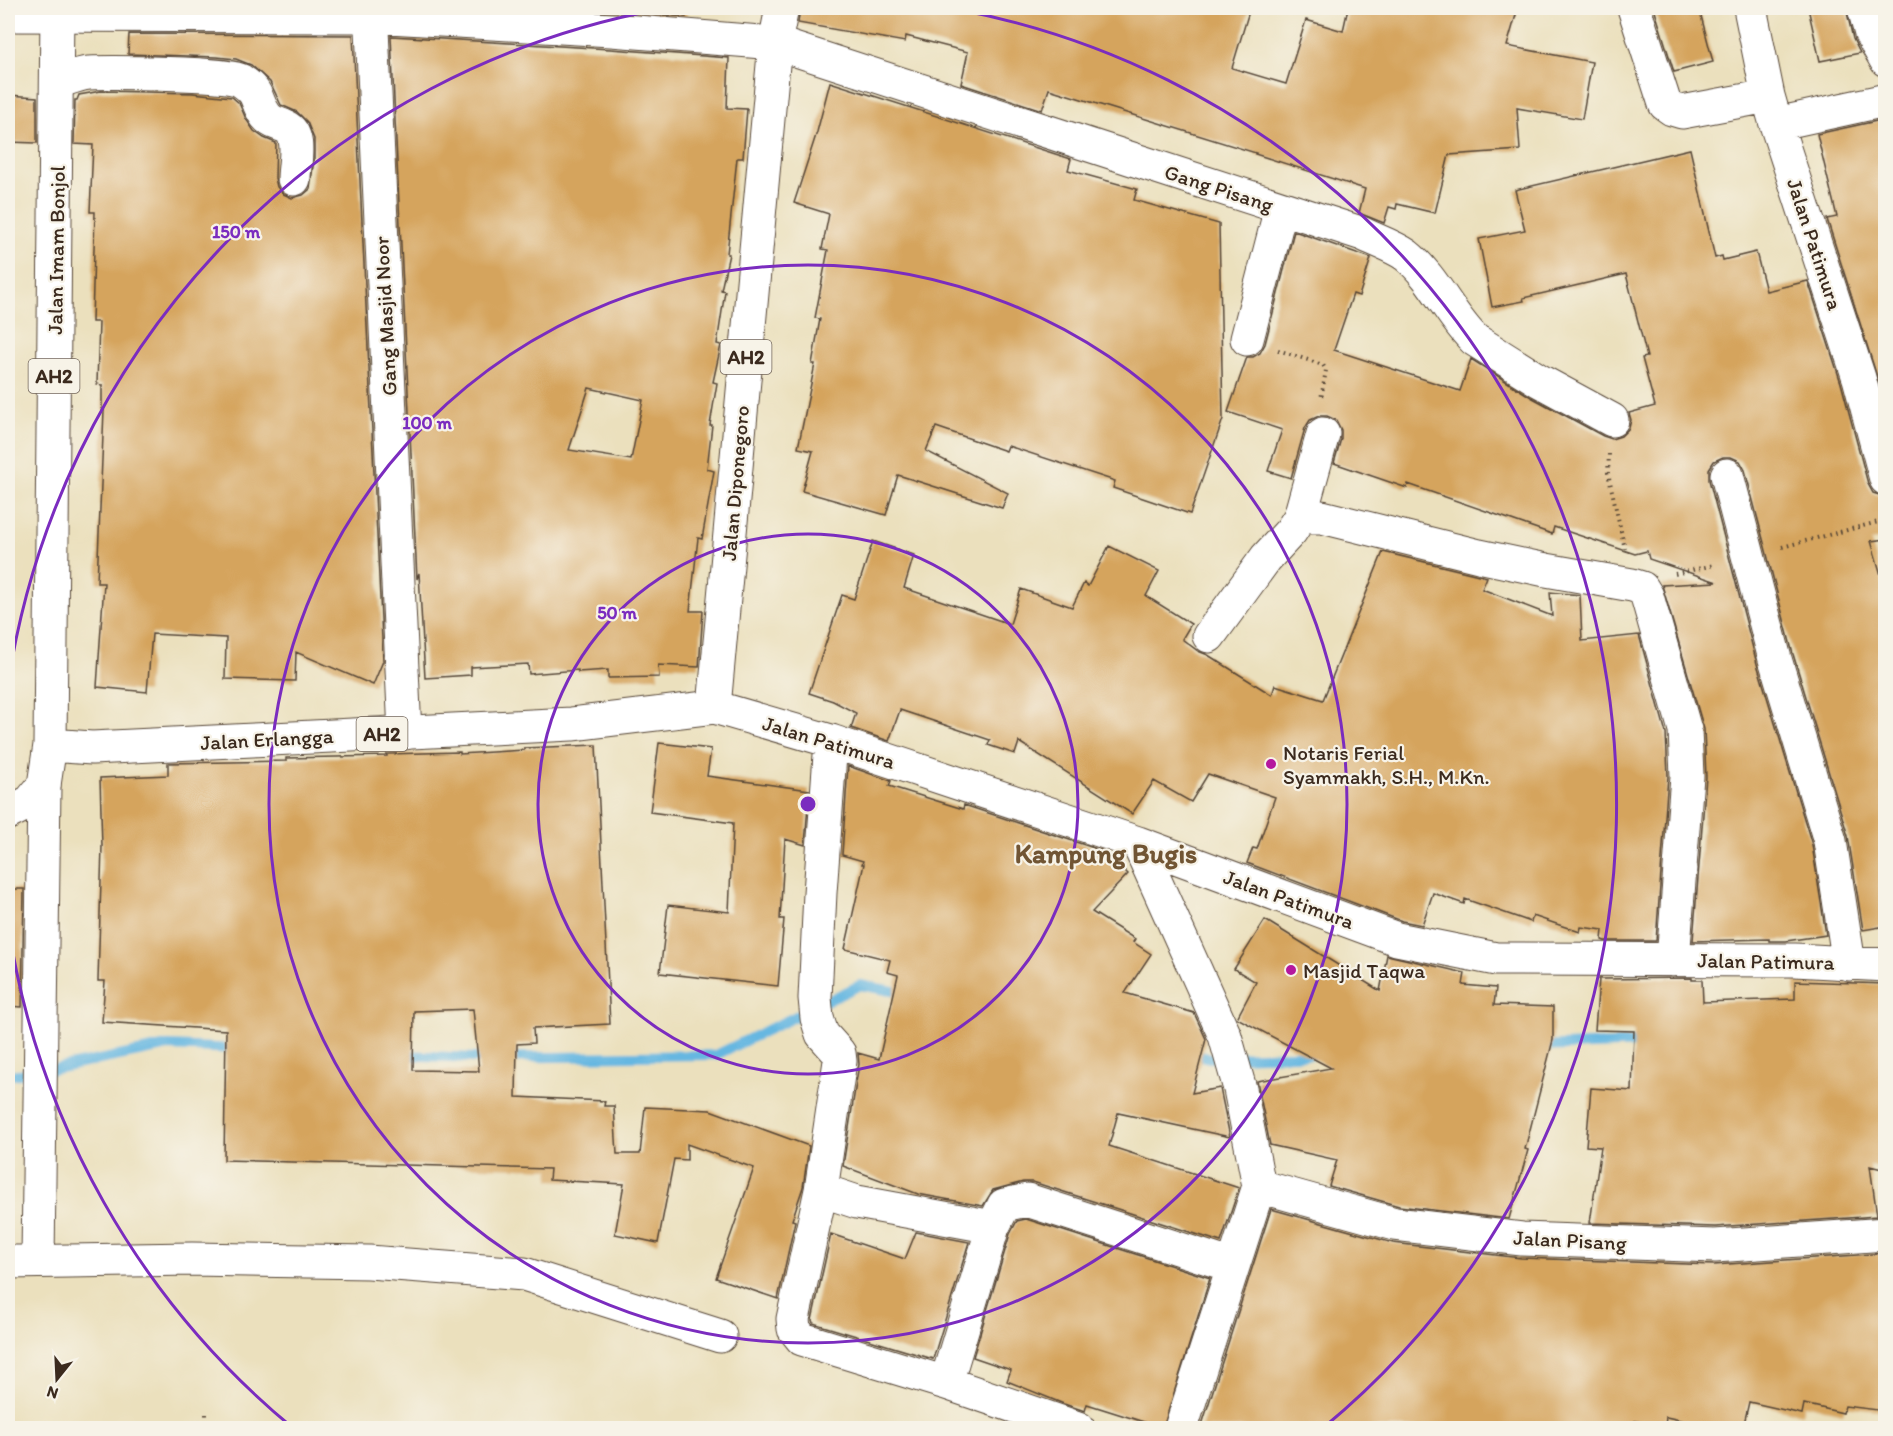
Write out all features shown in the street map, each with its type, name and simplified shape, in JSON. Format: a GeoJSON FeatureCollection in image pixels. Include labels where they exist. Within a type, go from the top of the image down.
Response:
{"type":"FeatureCollection","features":[{"type":"Feature","properties":{"kind":"main road","name":"Jalan Diponegoro"},"geometry":{"type":"LineString","coordinates":[[714,707],[775,43],[782,8]]}},
{"type":"Feature","properties":{"kind":"main road"},"geometry":{"type":"LineString","coordinates":[[1634,8],[1665,104],[1672,109],[1682,112],[1772,110],[1886,100]]}},
{"type":"Feature","properties":{"kind":"main road","name":"Jalan Patimura"},"geometry":{"type":"LineString","coordinates":[[1750,8],[1772,110],[1859,378],[1886,479]]}},
{"type":"Feature","properties":{"kind":"main road"},"geometry":{"type":"LineString","coordinates":[[1864,8],[1870,34],[1886,60]]}},
{"type":"Feature","properties":{"kind":"main road","name":"Gang Pisang"},"geometry":{"type":"LineString","coordinates":[[8,15],[57,12],[371,12],[611,19],[775,43],[1363,234],[1403,253],[1432,284],[1475,340],[1540,381],[1611,420]]}},
{"type":"Feature","properties":{"kind":"main road","name":"Jalan Imam Bonjol"},"geometry":{"type":"LineString","coordinates":[[50,745],[57,12]]}},
{"type":"Feature","properties":{"kind":"main road","name":"Gang Masjid Noor"},"geometry":{"type":"LineString","coordinates":[[371,12],[405,733]]}},
{"type":"Feature","properties":{"kind":"main road"},"geometry":{"type":"LineString","coordinates":[[58,82],[87,73],[238,78],[256,92],[266,116],[272,122],[292,132],[296,142],[294,179]]}},
{"type":"Feature","properties":{"kind":"main road"},"geometry":{"type":"LineString","coordinates":[[1246,339],[1281,208]]}},
{"type":"Feature","properties":{"kind":"main road"},"geometry":{"type":"LineString","coordinates":[[1209,636],[1266,558],[1291,531],[1300,517],[1323,434]]}},
{"type":"Feature","properties":{"kind":"main road"},"geometry":{"type":"LineString","coordinates":[[1727,476],[1775,659],[1830,841],[1849,963]]}},
{"type":"Feature","properties":{"kind":"main road"},"geometry":{"type":"LineString","coordinates":[[1300,517],[1322,517],[1479,556],[1642,588],[1647,596],[1685,730],[1687,776],[1673,960]]}},
{"type":"Feature","properties":{"kind":"main road","name":"Jalan Patimura"},"geometry":{"type":"LineString","coordinates":[[714,707],[831,741],[1138,843],[1397,939],[1496,959],[1795,960],[1886,965]]}},
{"type":"Feature","properties":{"kind":"main road","name":"Jalan Erlangga"},"geometry":{"type":"LineString","coordinates":[[50,745],[92,748],[572,724],[714,707]]}},
{"type":"Feature","properties":{"kind":"main road"},"geometry":{"type":"LineString","coordinates":[[831,741],[820,893],[816,1008],[822,1034],[839,1053],[840,1061],[821,1190],[793,1319],[794,1329],[802,1339],[946,1383],[1078,1428]]}},
{"type":"Feature","properties":{"kind":"main road"},"geometry":{"type":"LineString","coordinates":[[50,745],[44,785],[42,1071],[23,1261],[192,1259],[369,1262],[524,1274],[720,1336]]}},
{"type":"Feature","properties":{"kind":"main road"},"geometry":{"type":"LineString","coordinates":[[8,813],[30,802],[44,785]]}},
{"type":"Feature","properties":{"kind":"main road"},"geometry":{"type":"LineString","coordinates":[[1138,843],[1225,1036],[1240,1089],[1259,1186],[1181,1428]]}},
{"type":"Feature","properties":{"kind":"main road","name":"Jalan Pisang"},"geometry":{"type":"LineString","coordinates":[[1259,1186],[1395,1224],[1522,1239],[1715,1246],[1886,1234]]}},
{"type":"Feature","properties":{"kind":"main road"},"geometry":{"type":"LineString","coordinates":[[821,1190],[857,1203],[993,1227]]}},
{"type":"Feature","properties":{"kind":"main road"},"geometry":{"type":"LineString","coordinates":[[946,1383],[993,1227],[1004,1205],[1027,1200],[1233,1266]]}},
{"type":"Feature","properties":{"kind":"path"},"geometry":{"type":"LineString","coordinates":[[1246,339],[1323,365],[1326,370],[1318,414],[1323,434]]}},
{"type":"Feature","properties":{"kind":"path"},"geometry":{"type":"LineString","coordinates":[[1611,420],[1608,473],[1632,585]]}},
{"type":"Feature","properties":{"kind":"path"},"geometry":{"type":"LineString","coordinates":[[206,1414],[206,1428]]}},
{"type":"Feature","properties":{"kind":"building"},"geometry":{"type":"Polygon","coordinates":[[[548,8],[687,8],[686,17],[548,8]]]}},
{"type":"Feature","properties":{"kind":"building"},"geometry":{"type":"Polygon","coordinates":[[[800,8],[1250,8],[1232,68],[1286,84],[1306,20],[1343,31],[1348,8],[1518,8],[1507,46],[1592,62],[1582,119],[1517,108],[1520,150],[1449,155],[1435,213],[1397,204],[1396,209],[1389,207],[1384,223],[1359,213],[1365,189],[1049,89],[1042,110],[961,84],[968,52],[906,36],[905,42],[798,23],[800,8]]]}},
{"type":"Feature","properties":{"kind":"building"},"geometry":{"type":"Polygon","coordinates":[[[1654,8],[1699,8],[1713,62],[1674,72],[1654,8]]]}},
{"type":"Feature","properties":{"kind":"building"},"geometry":{"type":"Polygon","coordinates":[[[1808,8],[1846,8],[1853,39],[1860,53],[1820,61],[1808,8]]]}},
{"type":"Feature","properties":{"kind":"building"},"geometry":{"type":"Polygon","coordinates":[[[129,34],[353,35],[383,661],[373,685],[296,652],[295,681],[225,679],[226,638],[152,634],[147,692],[97,687],[104,583],[97,583],[104,410],[102,410],[102,385],[97,384],[99,322],[92,322],[95,212],[90,212],[93,145],[74,144],[75,100],[79,95],[101,91],[192,93],[232,97],[239,103],[254,131],[276,143],[277,187],[283,194],[292,198],[303,195],[310,189],[314,159],[314,139],[307,122],[297,112],[281,105],[270,82],[251,65],[236,59],[217,57],[128,54],[129,34]]]}},
{"type":"Feature","properties":{"kind":"building"},"geometry":{"type":"Polygon","coordinates":[[[391,36],[729,58],[727,108],[747,109],[743,158],[737,158],[727,254],[729,254],[721,290],[725,291],[717,344],[721,345],[713,382],[717,383],[710,425],[712,425],[707,469],[714,471],[702,539],[698,538],[690,611],[703,611],[699,667],[658,665],[659,677],[608,678],[608,670],[529,674],[528,664],[471,667],[471,675],[425,678],[419,573],[417,579],[391,36]],[[589,388],[569,450],[631,460],[643,400],[589,388]]]}},
{"type":"Feature","properties":{"kind":"building"},"geometry":{"type":"Polygon","coordinates":[[[830,82],[1071,159],[1068,170],[1137,189],[1134,200],[1219,224],[1223,419],[1190,514],[1113,488],[1115,481],[1008,446],[1006,451],[936,427],[926,451],[1008,493],[1002,508],[898,475],[886,515],[802,491],[813,451],[798,448],[815,364],[812,364],[820,319],[815,318],[828,250],[822,249],[829,214],[794,203],[830,82]]]}},
{"type":"Feature","properties":{"kind":"building"},"geometry":{"type":"Polygon","coordinates":[[[8,95],[37,97],[37,143],[8,142],[8,95]]]}},
{"type":"Feature","properties":{"kind":"building"},"geometry":{"type":"Polygon","coordinates":[[[1886,119],[1886,405],[1827,219],[1837,217],[1817,134],[1886,119]]]}},
{"type":"Feature","properties":{"kind":"building"},"geometry":{"type":"Polygon","coordinates":[[[1690,149],[1715,258],[1722,256],[1723,260],[1756,252],[1766,291],[1808,281],[1841,383],[1868,484],[1873,493],[1886,497],[1886,539],[1871,541],[1886,592],[1886,926],[1863,930],[1848,836],[1793,654],[1745,470],[1740,461],[1731,457],[1723,457],[1714,461],[1709,469],[1709,480],[1757,664],[1812,845],[1826,935],[1786,941],[1769,941],[1769,939],[1693,941],[1706,777],[1704,729],[1662,585],[1717,582],[1649,559],[1647,551],[1635,554],[1554,527],[1552,534],[1408,484],[1407,488],[1334,463],[1341,439],[1341,430],[1336,420],[1327,416],[1319,416],[1310,420],[1305,428],[1291,478],[1268,471],[1282,430],[1228,412],[1247,357],[1260,353],[1265,344],[1294,231],[1371,258],[1359,296],[1353,294],[1334,350],[1460,391],[1471,359],[1531,397],[1603,436],[1612,439],[1621,436],[1629,428],[1631,420],[1629,413],[1655,406],[1642,358],[1647,357],[1626,274],[1523,298],[1524,301],[1492,307],[1479,239],[1525,230],[1515,190],[1690,149]]]}},
{"type":"Feature","properties":{"kind":"building"},"geometry":{"type":"Polygon","coordinates":[[[873,541],[914,555],[904,588],[1010,624],[1021,589],[1072,607],[1084,583],[1088,586],[1109,546],[1159,571],[1146,596],[1191,624],[1182,639],[1198,651],[1272,695],[1275,685],[1323,700],[1383,552],[1487,577],[1482,589],[1552,616],[1550,592],[1580,595],[1582,641],[1639,635],[1666,733],[1668,776],[1656,941],[1605,941],[1602,940],[1603,930],[1581,927],[1580,932],[1533,916],[1531,922],[1465,899],[1464,904],[1433,893],[1422,925],[1402,921],[1247,863],[1253,848],[1257,849],[1275,797],[1208,774],[1191,802],[1154,781],[1132,814],[1019,742],[1015,754],[988,745],[990,740],[900,710],[889,741],[851,728],[856,713],[833,701],[809,693],[842,595],[854,599],[873,541]]]}},
{"type":"Feature","properties":{"kind":"building"},"geometry":{"type":"Polygon","coordinates":[[[659,743],[711,749],[707,776],[809,790],[805,845],[785,839],[780,919],[784,919],[778,986],[660,973],[668,905],[729,912],[733,823],[650,812],[659,743]]]}},
{"type":"Feature","properties":{"kind":"building"},"geometry":{"type":"Polygon","coordinates":[[[596,745],[610,1024],[533,1028],[534,1043],[517,1044],[516,1097],[605,1101],[604,1106],[614,1106],[617,1154],[640,1154],[645,1107],[710,1110],[809,1146],[803,1187],[792,1220],[795,1221],[778,1299],[716,1278],[754,1168],[687,1144],[687,1160],[674,1159],[658,1243],[615,1234],[624,1184],[549,1180],[550,1169],[224,1160],[226,1030],[102,1022],[105,981],[98,981],[102,846],[100,778],[168,775],[168,763],[286,761],[286,758],[387,756],[387,754],[460,752],[460,754],[524,750],[524,748],[596,745]],[[473,1009],[414,1011],[413,1070],[479,1071],[473,1009]]]}},
{"type":"Feature","properties":{"kind":"building"},"geometry":{"type":"Polygon","coordinates":[[[848,766],[891,781],[889,786],[963,809],[964,805],[1106,852],[1128,874],[1092,912],[1135,939],[1133,942],[1151,954],[1125,993],[1194,1013],[1206,1039],[1192,1093],[1220,1088],[1230,1137],[1118,1113],[1109,1146],[1239,1188],[1221,1242],[1033,1182],[1023,1182],[993,1190],[983,1206],[918,1194],[843,1166],[859,1064],[858,1053],[879,1059],[898,975],[887,972],[890,960],[845,949],[864,864],[862,864],[863,861],[842,855],[848,766]]]}},
{"type":"Feature","properties":{"kind":"building"},"geometry":{"type":"Polygon","coordinates":[[[8,889],[24,889],[22,1007],[8,1006],[8,889]]]}},
{"type":"Feature","properties":{"kind":"building"},"geometry":{"type":"Polygon","coordinates":[[[1265,920],[1380,991],[1387,955],[1465,973],[1463,985],[1496,988],[1494,1005],[1553,1007],[1553,1040],[1525,1149],[1528,1150],[1509,1219],[1399,1206],[1329,1186],[1337,1160],[1270,1145],[1257,1081],[1331,1068],[1237,1018],[1256,982],[1234,969],[1265,920]]]}},
{"type":"Feature","properties":{"kind":"building"},"geometry":{"type":"Polygon","coordinates":[[[1692,978],[1692,980],[1702,980],[1703,1002],[1795,999],[1795,981],[1886,984],[1886,1170],[1870,1166],[1877,1216],[1715,1227],[1590,1223],[1601,1147],[1586,1146],[1591,1088],[1632,1091],[1634,1031],[1595,1030],[1599,979],[1692,978]]]}},
{"type":"Feature","properties":{"kind":"building"},"geometry":{"type":"Polygon","coordinates":[[[1271,1209],[1393,1243],[1521,1258],[1714,1265],[1886,1253],[1886,1411],[1845,1406],[1843,1413],[1804,1404],[1802,1414],[1749,1402],[1743,1428],[1717,1428],[1666,1417],[1665,1426],[1635,1421],[1635,1428],[1201,1428],[1271,1209]]]}},
{"type":"Feature","properties":{"kind":"building"},"geometry":{"type":"Polygon","coordinates":[[[1026,1219],[1210,1278],[1163,1428],[1087,1404],[1085,1411],[1064,1404],[1007,1381],[1011,1370],[973,1357],[1010,1234],[1017,1221],[1026,1219]]]}},
{"type":"Feature","properties":{"kind":"building"},"geometry":{"type":"Polygon","coordinates":[[[916,1232],[969,1242],[933,1359],[813,1323],[831,1234],[905,1259],[916,1232]]]}},
{"type":"Feature","properties":{"kind":"waterway"},"geometry":{"type":"LineString","coordinates":[[401,1055],[474,1058],[716,1055],[860,985],[909,994]]}},
{"type":"Feature","properties":{"kind":"waterway"},"geometry":{"type":"LineString","coordinates":[[1538,1047],[1645,1043]]}},
{"type":"Feature","properties":{"kind":"waterway"},"geometry":{"type":"LineString","coordinates":[[8,1075],[40,1072],[168,1046],[239,1049]]}},
{"type":"Feature","properties":{"kind":"waterway"},"geometry":{"type":"LineString","coordinates":[[1188,1053],[1209,1058],[1319,1054]]}},
{"type":"Feature","properties":{"kind":"place","name":"Notaris Ferial Syammakh, S.H., M.Kn."},"geometry":{"type":"Point","coordinates":[1271,764]}},
{"type":"Feature","properties":{"kind":"place","name":"Masjid Taqwa"},"geometry":{"type":"Point","coordinates":[1291,970]}},
{"type":"Feature","properties":{"kind":"district","name":"Kampung Bugis"},"geometry":{"type":"Point","coordinates":[1106,853]}}]}
